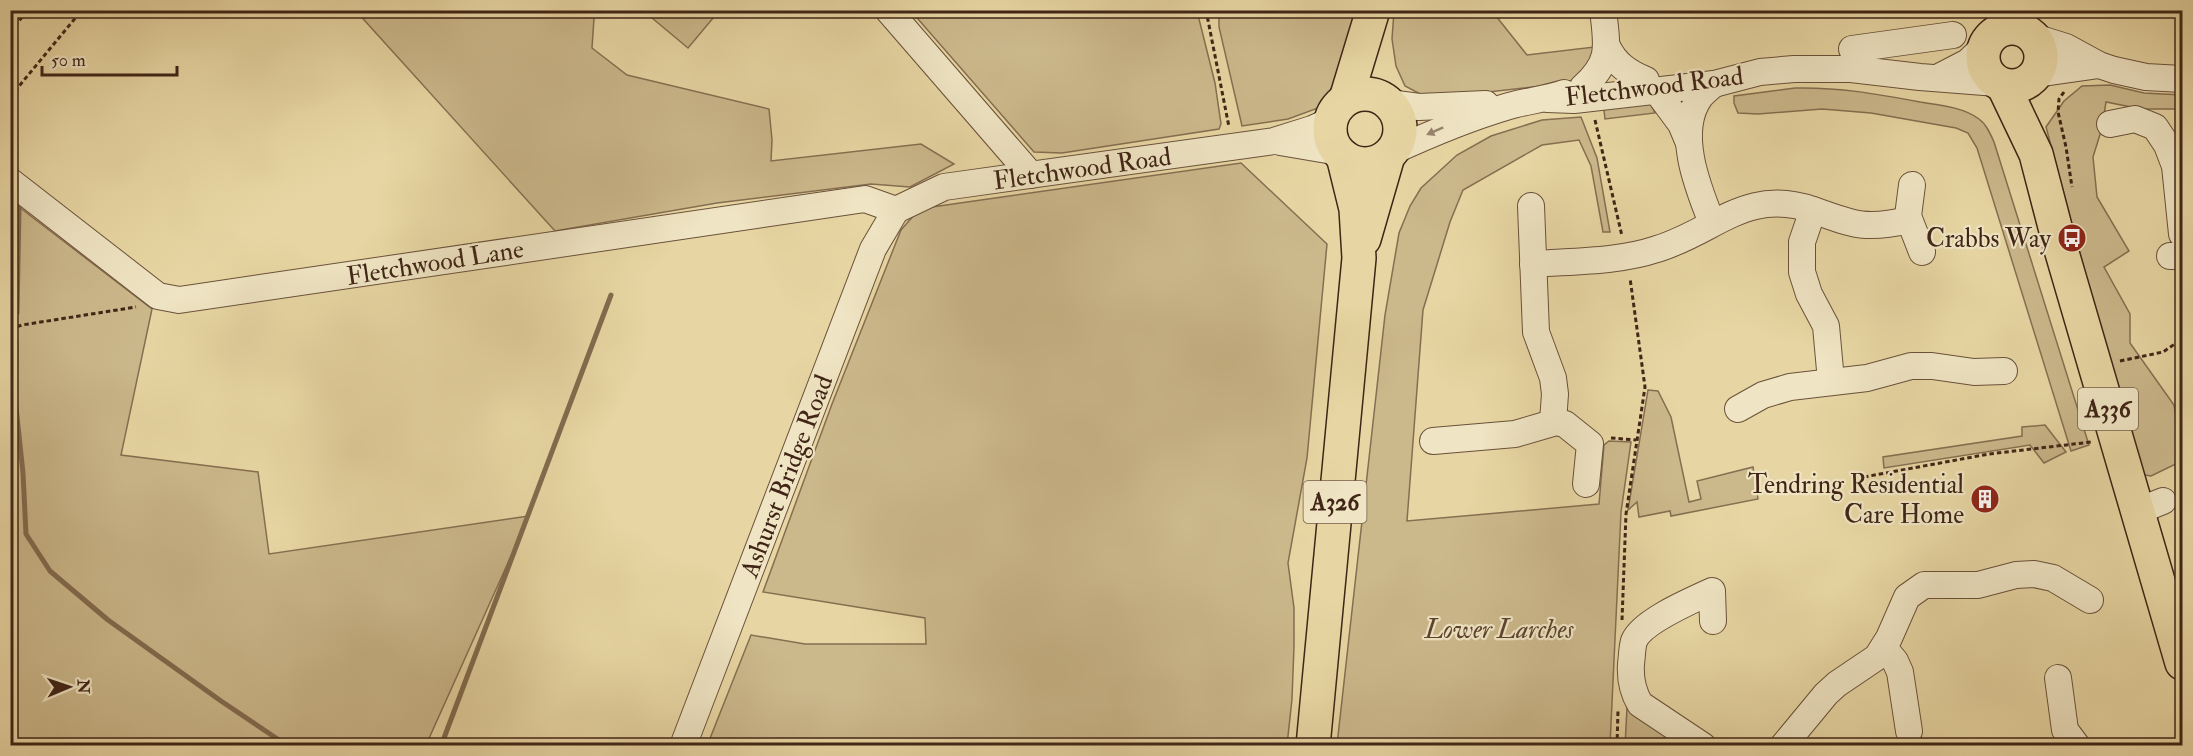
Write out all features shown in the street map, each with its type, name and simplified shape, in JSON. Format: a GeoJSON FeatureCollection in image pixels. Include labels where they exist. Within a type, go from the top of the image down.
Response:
{"type":"FeatureCollection","features":[{"type":"Feature","properties":{"kind":"main road"},"geometry":{"type":"LineString","coordinates":[[1373,13],[1376,71],[1386,101],[1398,118],[1400,127],[1396,145],[1389,154],[1374,163],[1365,164],[1349,160],[1341,154],[1333,142],[1330,131],[1373,13]]}},
{"type":"Feature","properties":{"kind":"main road"},"geometry":{"type":"LineString","coordinates":[[2020,26],[2041,52],[2045,74],[2019,86],[2000,84],[1986,69],[1983,57],[1990,31],[2020,26]]}},
{"type":"Feature","properties":{"kind":"main road","name":"A336"},"geometry":{"type":"LineString","coordinates":[[2036,154],[2045,74]]}},
{"type":"Feature","properties":{"kind":"main road","name":"A336"},"geometry":{"type":"LineString","coordinates":[[2000,84],[2036,154],[2060,246],[2117,438],[2150,506],[2182,663]]}},
{"type":"Feature","properties":{"kind":"main road"},"geometry":{"type":"LineString","coordinates":[[1339,110],[1353,96],[1369,94],[1386,101]]}},
{"type":"Feature","properties":{"kind":"main road","name":"A326"},"geometry":{"type":"LineString","coordinates":[[1312,746],[1359,258],[1356,209],[1341,154]]}},
{"type":"Feature","properties":{"kind":"main road","name":"A326"},"geometry":{"type":"LineString","coordinates":[[1359,258],[1389,154]]}},
{"type":"Feature","properties":{"kind":"street"},"geometry":{"type":"LineString","coordinates":[[888,10],[1031,175]]}},
{"type":"Feature","properties":{"kind":"street"},"geometry":{"type":"LineString","coordinates":[[1587,92],[1600,70],[1607,46],[1603,10]]}},
{"type":"Feature","properties":{"kind":"street"},"geometry":{"type":"LineString","coordinates":[[2020,26],[2098,65],[2146,77],[2182,79]]}},
{"type":"Feature","properties":{"kind":"street"},"geometry":{"type":"LineString","coordinates":[[1938,77],[1968,62],[1990,31]]}},
{"type":"Feature","properties":{"kind":"street"},"geometry":{"type":"LineString","coordinates":[[1852,49],[1953,35]]}},
{"type":"Feature","properties":{"kind":"street"},"geometry":{"type":"LineString","coordinates":[[1895,74],[1898,43]]}},
{"type":"Feature","properties":{"kind":"street"},"geometry":{"type":"LineString","coordinates":[[1607,46],[1622,67],[1651,85],[1681,124],[1689,143],[1695,178],[1712,223]]}},
{"type":"Feature","properties":{"kind":"street"},"geometry":{"type":"LineString","coordinates":[[2045,74],[2098,65]]}},
{"type":"Feature","properties":{"kind":"street","name":"Fletchwood Road"},"geometry":{"type":"LineString","coordinates":[[1386,101],[1419,106],[1511,105],[1587,92],[1651,85],[1720,71],[1760,72],[1832,68],[2000,84]]}},
{"type":"Feature","properties":{"kind":"street","name":"Fletchwood Road"},"geometry":{"type":"LineString","coordinates":[[1651,85],[1714,84],[1760,72]]}},
{"type":"Feature","properties":{"kind":"street"},"geometry":{"type":"LineString","coordinates":[[1689,143],[1694,108],[1700,97],[1714,84]]}},
{"type":"Feature","properties":{"kind":"street","name":"Fletchwood Road"},"geometry":{"type":"LineString","coordinates":[[1389,154],[1441,129],[1511,105]]}},
{"type":"Feature","properties":{"kind":"street","name":"Fletchwood Road"},"geometry":{"type":"LineString","coordinates":[[896,210],[944,187],[1274,141],[1312,129],[1339,110]]}},
{"type":"Feature","properties":{"kind":"street"},"geometry":{"type":"LineString","coordinates":[[2110,124],[2135,119],[2155,128],[2167,145],[2175,166],[2178,248]]}},
{"type":"Feature","properties":{"kind":"street","name":"Fletchwood Road"},"geometry":{"type":"LineString","coordinates":[[1274,141],[1341,154]]}},
{"type":"Feature","properties":{"kind":"street"},"geometry":{"type":"LineString","coordinates":[[10,181],[158,296]]}},
{"type":"Feature","properties":{"kind":"street"},"geometry":{"type":"LineString","coordinates":[[1912,185],[1909,220],[1922,252]]}},
{"type":"Feature","properties":{"kind":"street","name":"Fletchwood Lane"},"geometry":{"type":"LineString","coordinates":[[158,296],[179,300],[865,199],[896,210]]}},
{"type":"Feature","properties":{"kind":"street"},"geometry":{"type":"LineString","coordinates":[[1533,264],[1627,257],[1658,249],[1744,209],[1768,203],[1791,204],[1857,225],[1875,226],[1909,220]]}},
{"type":"Feature","properties":{"kind":"street"},"geometry":{"type":"LineString","coordinates":[[1531,206],[1536,332],[1554,385],[1553,422]]}},
{"type":"Feature","properties":{"kind":"street","name":"Ashurst Bridge Road"},"geometry":{"type":"LineString","coordinates":[[683,746],[873,249],[896,210]]}},
{"type":"Feature","properties":{"kind":"street"},"geometry":{"type":"LineString","coordinates":[[1813,210],[1802,242],[1802,272],[1809,294],[1826,326],[1831,381]]}},
{"type":"Feature","properties":{"kind":"street"},"geometry":{"type":"LineString","coordinates":[[1738,409],[1773,392],[1805,384],[1867,378],[1911,366],[1923,365],[1974,372],[2004,371]]}},
{"type":"Feature","properties":{"kind":"street"},"geometry":{"type":"LineString","coordinates":[[1433,441],[1515,434],[1553,422],[1565,424],[1590,444],[1586,484]]}},
{"type":"Feature","properties":{"kind":"street"},"geometry":{"type":"LineString","coordinates":[[1783,746],[1826,694],[1877,657],[1884,648],[1907,597],[1924,585],[1978,585],[2016,575],[2034,574],[2054,578],[2090,600]]}},
{"type":"Feature","properties":{"kind":"street"},"geometry":{"type":"LineString","coordinates":[[1703,746],[1640,704],[1634,693],[1630,671],[1634,640],[1643,630],[1671,610],[1712,591],[1713,621]]}},
{"type":"Feature","properties":{"kind":"street"},"geometry":{"type":"LineString","coordinates":[[1884,648],[1900,672],[1909,731]]}},
{"type":"Feature","properties":{"kind":"street"},"geometry":{"type":"LineString","coordinates":[[2058,678],[2065,730],[2077,746]]}},
{"type":"Feature","properties":{"kind":"path"},"geometry":{"type":"LineString","coordinates":[[10,32],[28,10]]}},
{"type":"Feature","properties":{"kind":"path"},"geometry":{"type":"LineString","coordinates":[[10,97],[82,10]]}},
{"type":"Feature","properties":{"kind":"path"},"geometry":{"type":"LineString","coordinates":[[1206,10],[1231,147]]}},
{"type":"Feature","properties":{"kind":"path"},"geometry":{"type":"LineString","coordinates":[[2045,74],[2069,86],[2059,99],[2058,111],[2073,190]]}},
{"type":"Feature","properties":{"kind":"path"},"geometry":{"type":"LineString","coordinates":[[1587,92],[1627,257],[1645,387],[1626,514],[1621,625]]}},
{"type":"Feature","properties":{"kind":"path"},"geometry":{"type":"LineString","coordinates":[[10,329],[22,325],[147,305],[158,296]]}},
{"type":"Feature","properties":{"kind":"path"},"geometry":{"type":"LineString","coordinates":[[2117,351],[2120,361],[2163,352],[2182,339]]}},
{"type":"Feature","properties":{"kind":"path"},"geometry":{"type":"LineString","coordinates":[[1864,477],[1989,454],[2117,438]]}},
{"type":"Feature","properties":{"kind":"path"},"geometry":{"type":"LineString","coordinates":[[2173,549],[2180,554],[2182,559]]}},
{"type":"Feature","properties":{"kind":"path"},"geometry":{"type":"LineString","coordinates":[[1617,746],[1618,702]]}},
{"type":"Feature","properties":{"kind":"green space"},"geometry":{"type":"Polygon","coordinates":[[[356,11],[586,11],[594,18],[592,48],[627,75],[769,109],[772,140],[771,161],[921,144],[954,164],[910,187],[871,184],[717,203],[555,231],[356,11]]]}},
{"type":"Feature","properties":{"kind":"green space"},"geometry":{"type":"Polygon","coordinates":[[[658,11],[719,11],[688,48],[652,18],[658,11]]]}},
{"type":"Feature","properties":{"kind":"green space"},"geometry":{"type":"Polygon","coordinates":[[[911,11],[1197,11],[1215,83],[1221,124],[1219,129],[1062,153],[1034,152],[911,11]]]}},
{"type":"Feature","properties":{"kind":"green space"},"geometry":{"type":"Polygon","coordinates":[[[1219,11],[1361,11],[1349,57],[1321,107],[1288,119],[1242,126],[1219,27],[1219,11]]]}},
{"type":"Feature","properties":{"kind":"green space"},"geometry":{"type":"Polygon","coordinates":[[[1394,11],[1492,11],[1527,55],[1594,47],[1592,63],[1574,80],[1550,85],[1444,97],[1422,95],[1405,86],[1396,66],[1392,39],[1394,11]]]}},
{"type":"Feature","properties":{"kind":"green space"},"geometry":{"type":"Polygon","coordinates":[[[2110,85],[2144,93],[2182,95],[2182,109],[2141,109],[2106,102],[2102,128],[2093,157],[2097,197],[2129,251],[2104,267],[2130,314],[2130,343],[2174,405],[2182,446],[2182,461],[2151,476],[2139,474],[2046,127],[2064,101],[2082,86],[2110,85]]]}},
{"type":"Feature","properties":{"kind":"green space"},"geometry":{"type":"Polygon","coordinates":[[[1795,88],[1858,92],[1943,106],[1966,112],[1984,123],[1994,142],[2089,445],[2071,451],[1977,148],[1968,133],[1956,128],[1871,113],[1822,109],[1758,114],[1738,113],[1734,103],[1734,96],[1795,88]]]}},
{"type":"Feature","properties":{"kind":"green space"},"geometry":{"type":"Polygon","coordinates":[[[1648,99],[1655,113],[1605,119],[1603,102],[1648,99]]]}},
{"type":"Feature","properties":{"kind":"green space","name":"Lower Larches"},"geometry":{"type":"Polygon","coordinates":[[[1581,117],[1597,158],[1610,232],[1603,232],[1591,166],[1579,140],[1542,145],[1463,190],[1450,222],[1423,310],[1407,521],[1599,504],[1604,445],[1609,441],[1631,442],[1621,512],[1610,745],[1337,745],[1385,315],[1399,233],[1410,206],[1421,188],[1457,155],[1491,136],[1542,120],[1581,117]]]}},
{"type":"Feature","properties":{"kind":"green space"},"geometry":{"type":"Polygon","coordinates":[[[1241,163],[1327,244],[1307,458],[1288,563],[1294,608],[1294,646],[1287,745],[707,746],[751,635],[805,644],[926,644],[925,618],[763,592],[832,404],[901,230],[915,214],[932,207],[1241,163]]]}},
{"type":"Feature","properties":{"kind":"green space"},"geometry":{"type":"Polygon","coordinates":[[[10,200],[152,309],[121,455],[258,472],[269,554],[529,516],[426,745],[11,745],[10,200]]]}},
{"type":"Feature","properties":{"kind":"green space"},"geometry":{"type":"Polygon","coordinates":[[[1648,390],[1658,391],[1671,417],[1689,502],[1701,499],[1697,481],[1753,467],[1758,499],[1671,516],[1670,511],[1639,517],[1637,502],[1628,510],[1648,390]]]}},
{"type":"Feature","properties":{"kind":"green space"},"geometry":{"type":"Polygon","coordinates":[[[2045,425],[2066,452],[2044,463],[2030,445],[1884,468],[1883,457],[2022,436],[2022,427],[2045,425]]]}},
{"type":"Feature","properties":{"kind":"green space"},"geometry":{"type":"Polygon","coordinates":[[[1627,708],[1690,745],[1625,746],[1627,708]]]}},
{"type":"Feature","properties":{"kind":"waterway"},"geometry":{"type":"LineString","coordinates":[[17,313],[19,207]]}},
{"type":"Feature","properties":{"kind":"waterway"},"geometry":{"type":"LineString","coordinates":[[441,746],[611,295]]}},
{"type":"Feature","properties":{"kind":"waterway"},"geometry":{"type":"LineString","coordinates":[[16,341],[15,398],[23,473],[26,534],[50,571],[108,620],[288,746]]}},
{"type":"Feature","properties":{"kind":"place","name":"Crabbs Way"},"geometry":{"type":"Point","coordinates":[2072,238]}},
{"type":"Feature","properties":{"kind":"place","name":"Tendring Residential Care Home"},"geometry":{"type":"Point","coordinates":[1985,499]}}]}
